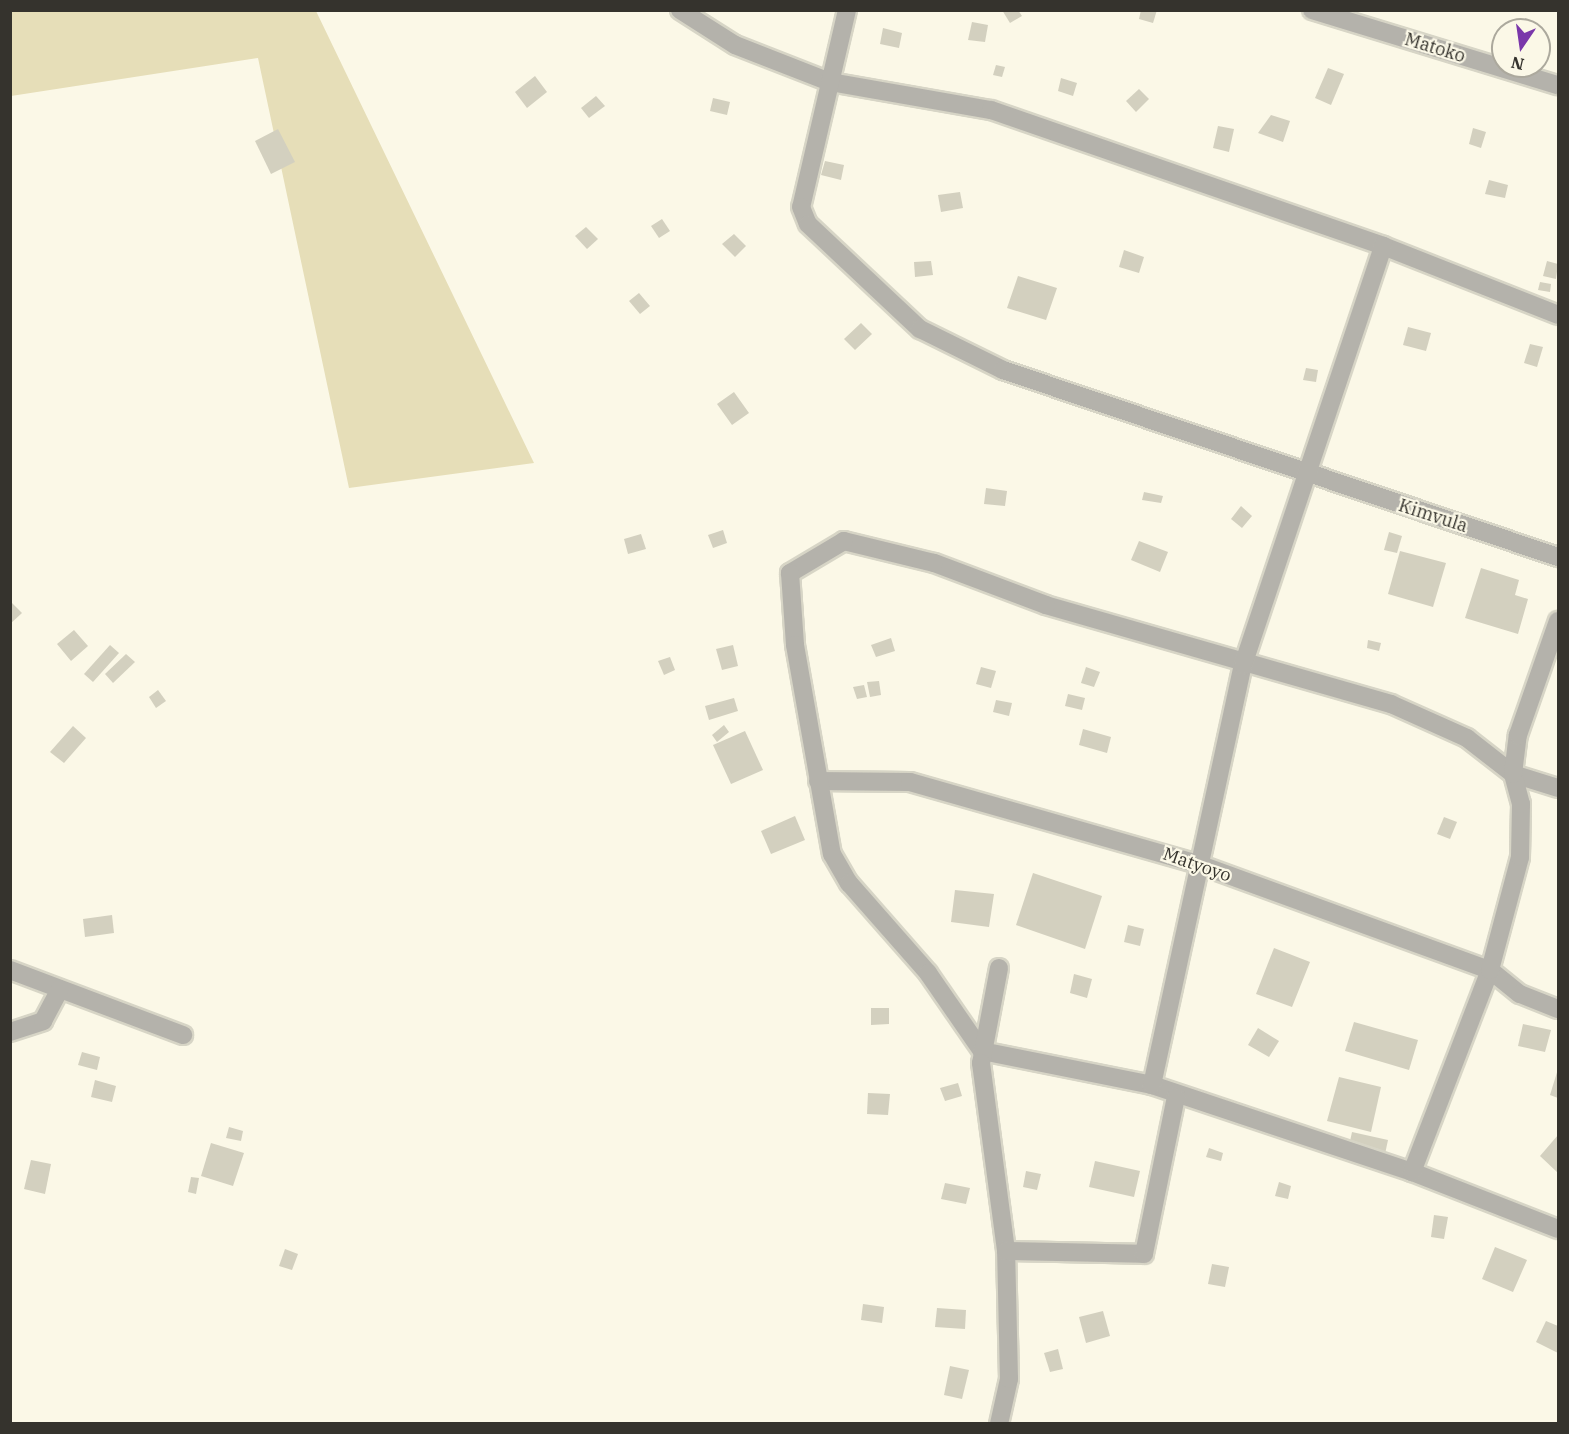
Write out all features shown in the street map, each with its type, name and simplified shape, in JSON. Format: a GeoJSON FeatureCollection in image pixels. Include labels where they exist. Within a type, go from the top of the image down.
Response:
{"type":"FeatureCollection","features":[{"type":"Feature","properties":{"kind":"street"},"geometry":{"type":"LineString","coordinates":[[680,10],[735,45],[830,82],[991,110],[1383,246],[1558,315]]}},
{"type":"Feature","properties":{"kind":"street","name":"Kimvula"},"geometry":{"type":"LineString","coordinates":[[847,10],[801,207],[808,224],[920,329],[1003,370],[1558,557]]}},
{"type":"Feature","properties":{"kind":"street","name":"Matoko"},"geometry":{"type":"LineString","coordinates":[[1312,10],[1558,85]]}},
{"type":"Feature","properties":{"kind":"street"},"geometry":{"type":"LineString","coordinates":[[1152,1085],[1198,864],[1243,665],[1383,246]]}},
{"type":"Feature","properties":{"kind":"street"},"geometry":{"type":"LineString","coordinates":[[1558,788],[1513,774],[1467,738],[1428,718],[1046,605],[934,563],[835,543],[809,557],[790,573],[789,581],[828,840],[849,883],[928,973],[982,1051],[1152,1085],[1176,1097],[1412,1172],[1558,1228]]}},
{"type":"Feature","properties":{"kind":"street"},"geometry":{"type":"LineString","coordinates":[[1412,1172],[1490,970],[1520,857],[1521,804],[1513,774],[1518,735],[1558,621]]}},
{"type":"Feature","properties":{"kind":"street","name":"Matyoyo"},"geometry":{"type":"LineString","coordinates":[[818,781],[910,782],[1198,864],[1490,970],[1520,994],[1558,1009]]}},
{"type":"Feature","properties":{"kind":"street"},"geometry":{"type":"LineString","coordinates":[[999,968],[982,1051],[1006,1251],[1009,1379],[999,1424]]}},
{"type":"Feature","properties":{"kind":"street"},"geometry":{"type":"LineString","coordinates":[[10,970],[183,1035]]}},
{"type":"Feature","properties":{"kind":"street"},"geometry":{"type":"LineString","coordinates":[[10,1032],[43,1021],[60,989]]}},
{"type":"Feature","properties":{"kind":"street"},"geometry":{"type":"LineString","coordinates":[[1006,1251],[1144,1254],[1176,1097]]}},
{"type":"Feature","properties":{"kind":"shaded area"},"geometry":{"type":"Polygon","coordinates":[[[11,11],[316,11],[534,463],[349,488],[258,58],[11,96],[11,11]]]}},
{"type":"Feature","properties":{"kind":"building"},"geometry":{"type":"Polygon","coordinates":[[[1002,10],[1018,10],[1022,16],[1010,23],[1002,10]]]}},
{"type":"Feature","properties":{"kind":"building"},"geometry":{"type":"Polygon","coordinates":[[[1141,10],[1157,10],[1153,23],[1139,19],[1141,10]]]}},
{"type":"Feature","properties":{"kind":"building"},"geometry":{"type":"Polygon","coordinates":[[[972,22],[988,25],[985,42],[968,40],[972,22]]]}},
{"type":"Feature","properties":{"kind":"building"},"geometry":{"type":"Polygon","coordinates":[[[883,28],[902,33],[899,48],[880,44],[883,28]]]}},
{"type":"Feature","properties":{"kind":"building"},"geometry":{"type":"Polygon","coordinates":[[[996,65],[1005,67],[1002,77],[993,75],[996,65]]]}},
{"type":"Feature","properties":{"kind":"building"},"geometry":{"type":"Polygon","coordinates":[[[1328,68],[1344,74],[1331,105],[1315,98],[1328,68]]]}},
{"type":"Feature","properties":{"kind":"building"},"geometry":{"type":"Polygon","coordinates":[[[535,76],[547,92],[527,108],[515,92],[535,76]]]}},
{"type":"Feature","properties":{"kind":"building"},"geometry":{"type":"Polygon","coordinates":[[[1061,78],[1077,83],[1073,96],[1058,91],[1061,78]]]}},
{"type":"Feature","properties":{"kind":"building"},"geometry":{"type":"Polygon","coordinates":[[[1139,89],[1149,99],[1136,112],[1126,101],[1139,89]]]}},
{"type":"Feature","properties":{"kind":"building"},"geometry":{"type":"Polygon","coordinates":[[[596,96],[605,106],[589,118],[581,108],[596,96]]]}},
{"type":"Feature","properties":{"kind":"building"},"geometry":{"type":"Polygon","coordinates":[[[713,98],[730,102],[727,115],[710,111],[713,98]]]}},
{"type":"Feature","properties":{"kind":"building"},"geometry":{"type":"Polygon","coordinates":[[[1271,115],[1290,121],[1283,142],[1258,133],[1271,115]]]}},
{"type":"Feature","properties":{"kind":"building"},"geometry":{"type":"Polygon","coordinates":[[[1218,126],[1234,129],[1229,152],[1213,148],[1218,126]]]}},
{"type":"Feature","properties":{"kind":"building"},"geometry":{"type":"Polygon","coordinates":[[[1473,128],[1486,132],[1481,148],[1469,144],[1473,128]]]}},
{"type":"Feature","properties":{"kind":"building"},"geometry":{"type":"Polygon","coordinates":[[[278,129],[295,162],[271,174],[255,141],[278,129]]]}},
{"type":"Feature","properties":{"kind":"building"},"geometry":{"type":"Polygon","coordinates":[[[825,161],[844,165],[841,180],[821,175],[825,161]]]}},
{"type":"Feature","properties":{"kind":"building"},"geometry":{"type":"Polygon","coordinates":[[[1489,180],[1508,185],[1505,198],[1485,194],[1489,180]]]}},
{"type":"Feature","properties":{"kind":"building"},"geometry":{"type":"Polygon","coordinates":[[[960,192],[963,208],[941,212],[938,195],[960,192]]]}},
{"type":"Feature","properties":{"kind":"building"},"geometry":{"type":"Polygon","coordinates":[[[662,219],[670,231],[659,238],[651,226],[662,219]]]}},
{"type":"Feature","properties":{"kind":"building"},"geometry":{"type":"Polygon","coordinates":[[[586,227],[598,239],[587,249],[575,236],[586,227]]]}},
{"type":"Feature","properties":{"kind":"building"},"geometry":{"type":"Polygon","coordinates":[[[734,234],[746,246],[735,257],[722,244],[734,234]]]}},
{"type":"Feature","properties":{"kind":"building"},"geometry":{"type":"Polygon","coordinates":[[[1124,250],[1144,257],[1139,273],[1119,267],[1124,250]]]}},
{"type":"Feature","properties":{"kind":"building"},"geometry":{"type":"Polygon","coordinates":[[[931,261],[933,275],[915,277],[914,262],[931,261]]]}},
{"type":"Feature","properties":{"kind":"building"},"geometry":{"type":"Polygon","coordinates":[[[1547,261],[1558,264],[1556,279],[1543,276],[1547,261]]]}},
{"type":"Feature","properties":{"kind":"building"},"geometry":{"type":"Polygon","coordinates":[[[1018,276],[1057,288],[1046,320],[1007,308],[1018,276]]]}},
{"type":"Feature","properties":{"kind":"building"},"geometry":{"type":"Polygon","coordinates":[[[1540,282],[1551,284],[1550,292],[1538,290],[1540,282]]]}},
{"type":"Feature","properties":{"kind":"building"},"geometry":{"type":"Polygon","coordinates":[[[639,293],[650,306],[640,314],[629,301],[639,293]]]}},
{"type":"Feature","properties":{"kind":"building"},"geometry":{"type":"Polygon","coordinates":[[[861,323],[872,334],[855,350],[844,339],[861,323]]]}},
{"type":"Feature","properties":{"kind":"building"},"geometry":{"type":"Polygon","coordinates":[[[1408,327],[1431,333],[1426,351],[1403,345],[1408,327]]]}},
{"type":"Feature","properties":{"kind":"building"},"geometry":{"type":"Polygon","coordinates":[[[1530,344],[1543,347],[1537,367],[1524,363],[1530,344]]]}},
{"type":"Feature","properties":{"kind":"building"},"geometry":{"type":"Polygon","coordinates":[[[1306,368],[1318,370],[1316,382],[1303,380],[1306,368]]]}},
{"type":"Feature","properties":{"kind":"building"},"geometry":{"type":"Polygon","coordinates":[[[734,392],[749,413],[732,425],[717,404],[734,392]]]}},
{"type":"Feature","properties":{"kind":"building"},"geometry":{"type":"Polygon","coordinates":[[[986,488],[1007,491],[1005,506],[984,504],[986,488]]]}},
{"type":"Feature","properties":{"kind":"building"},"geometry":{"type":"Polygon","coordinates":[[[1144,492],[1163,496],[1161,503],[1142,500],[1144,492]]]}},
{"type":"Feature","properties":{"kind":"building"},"geometry":{"type":"Polygon","coordinates":[[[1241,506],[1252,516],[1242,528],[1231,519],[1241,506]]]}},
{"type":"Feature","properties":{"kind":"building"},"geometry":{"type":"Polygon","coordinates":[[[723,530],[727,543],[713,548],[708,535],[723,530]]]}},
{"type":"Feature","properties":{"kind":"building"},"geometry":{"type":"Polygon","coordinates":[[[1389,532],[1402,536],[1397,553],[1384,550],[1389,532]]]}},
{"type":"Feature","properties":{"kind":"building"},"geometry":{"type":"Polygon","coordinates":[[[641,534],[646,549],[628,554],[624,539],[641,534]]]}},
{"type":"Feature","properties":{"kind":"building"},"geometry":{"type":"Polygon","coordinates":[[[1139,541],[1168,552],[1160,572],[1131,560],[1139,541]]]}},
{"type":"Feature","properties":{"kind":"building"},"geometry":{"type":"Polygon","coordinates":[[[1400,551],[1446,563],[1433,607],[1388,594],[1400,551]]]}},
{"type":"Feature","properties":{"kind":"building"},"geometry":{"type":"Polygon","coordinates":[[[1481,568],[1519,580],[1515,595],[1528,599],[1518,634],[1465,618],[1481,568]]]}},
{"type":"Feature","properties":{"kind":"building"},"geometry":{"type":"Polygon","coordinates":[[[10,601],[22,613],[10,624],[10,601]]]}},
{"type":"Feature","properties":{"kind":"building"},"geometry":{"type":"Polygon","coordinates":[[[74,630],[88,646],[71,661],[57,644],[74,630]]]}},
{"type":"Feature","properties":{"kind":"building"},"geometry":{"type":"Polygon","coordinates":[[[891,638],[895,651],[876,657],[871,645],[891,638]]]}},
{"type":"Feature","properties":{"kind":"building"},"geometry":{"type":"Polygon","coordinates":[[[1368,640],[1381,643],[1379,651],[1367,648],[1368,640]]]}},
{"type":"Feature","properties":{"kind":"building"},"geometry":{"type":"Polygon","coordinates":[[[110,645],[119,653],[93,682],[84,674],[110,645]]]}},
{"type":"Feature","properties":{"kind":"building"},"geometry":{"type":"Polygon","coordinates":[[[733,645],[738,666],[722,670],[716,649],[733,645]]]}},
{"type":"Feature","properties":{"kind":"building"},"geometry":{"type":"Polygon","coordinates":[[[126,654],[135,662],[113,683],[105,674],[126,654]]]}},
{"type":"Feature","properties":{"kind":"building"},"geometry":{"type":"Polygon","coordinates":[[[670,657],[675,670],[664,675],[658,661],[670,657]]]}},
{"type":"Feature","properties":{"kind":"building"},"geometry":{"type":"Polygon","coordinates":[[[981,667],[996,671],[991,688],[976,684],[981,667]]]}},
{"type":"Feature","properties":{"kind":"building"},"geometry":{"type":"Polygon","coordinates":[[[1086,667],[1100,672],[1094,687],[1081,683],[1086,667]]]}},
{"type":"Feature","properties":{"kind":"building"},"geometry":{"type":"Polygon","coordinates":[[[879,681],[881,695],[870,697],[867,682],[879,681]]]}},
{"type":"Feature","properties":{"kind":"building"},"geometry":{"type":"Polygon","coordinates":[[[864,685],[867,697],[857,699],[853,687],[864,685]]]}},
{"type":"Feature","properties":{"kind":"building"},"geometry":{"type":"Polygon","coordinates":[[[158,690],[166,701],[156,708],[149,697],[158,690]]]}},
{"type":"Feature","properties":{"kind":"building"},"geometry":{"type":"Polygon","coordinates":[[[1068,694],[1085,698],[1082,710],[1065,706],[1068,694]]]}},
{"type":"Feature","properties":{"kind":"building"},"geometry":{"type":"Polygon","coordinates":[[[734,698],[738,711],[709,720],[705,706],[734,698]]]}},
{"type":"Feature","properties":{"kind":"building"},"geometry":{"type":"Polygon","coordinates":[[[996,700],[1012,703],[1009,716],[993,712],[996,700]]]}},
{"type":"Feature","properties":{"kind":"building"},"geometry":{"type":"Polygon","coordinates":[[[724,725],[729,732],[717,742],[712,735],[724,725]]]}},
{"type":"Feature","properties":{"kind":"building"},"geometry":{"type":"Polygon","coordinates":[[[73,726],[86,738],[64,763],[50,752],[73,726]]]}},
{"type":"Feature","properties":{"kind":"building"},"geometry":{"type":"Polygon","coordinates":[[[1083,729],[1111,737],[1107,753],[1079,745],[1083,729]]]}},
{"type":"Feature","properties":{"kind":"building"},"geometry":{"type":"Polygon","coordinates":[[[745,731],[763,770],[731,784],[713,745],[745,731]]]}},
{"type":"Feature","properties":{"kind":"building"},"geometry":{"type":"Polygon","coordinates":[[[795,816],[805,840],[771,854],[761,831],[795,816]]]}},
{"type":"Feature","properties":{"kind":"building"},"geometry":{"type":"Polygon","coordinates":[[[1444,817],[1457,822],[1450,839],[1437,834],[1444,817]]]}},
{"type":"Feature","properties":{"kind":"building"},"geometry":{"type":"Polygon","coordinates":[[[1033,873],[1102,896],[1085,949],[1016,925],[1033,873]]]}},
{"type":"Feature","properties":{"kind":"building"},"geometry":{"type":"Polygon","coordinates":[[[955,890],[994,894],[989,927],[951,922],[955,890]]]}},
{"type":"Feature","properties":{"kind":"building"},"geometry":{"type":"Polygon","coordinates":[[[112,915],[114,933],[85,937],[83,919],[112,915]]]}},
{"type":"Feature","properties":{"kind":"building"},"geometry":{"type":"Polygon","coordinates":[[[1128,925],[1144,929],[1140,946],[1124,942],[1128,925]]]}},
{"type":"Feature","properties":{"kind":"building"},"geometry":{"type":"Polygon","coordinates":[[[1274,948],[1310,962],[1292,1007],[1256,994],[1274,948]]]}},
{"type":"Feature","properties":{"kind":"building"},"geometry":{"type":"Polygon","coordinates":[[[1074,974],[1092,979],[1087,998],[1070,993],[1074,974]]]}},
{"type":"Feature","properties":{"kind":"building"},"geometry":{"type":"Polygon","coordinates":[[[871,1008],[889,1008],[889,1024],[871,1025],[871,1008]]]}},
{"type":"Feature","properties":{"kind":"building"},"geometry":{"type":"Polygon","coordinates":[[[1354,1022],[1418,1040],[1409,1070],[1345,1051],[1354,1022]]]}},
{"type":"Feature","properties":{"kind":"building"},"geometry":{"type":"Polygon","coordinates":[[[1523,1024],[1551,1030],[1545,1052],[1518,1046],[1523,1024]]]}},
{"type":"Feature","properties":{"kind":"building"},"geometry":{"type":"Polygon","coordinates":[[[1258,1028],[1279,1041],[1269,1057],[1248,1045],[1258,1028]]]}},
{"type":"Feature","properties":{"kind":"building"},"geometry":{"type":"Polygon","coordinates":[[[82,1052],[100,1057],[97,1070],[78,1065],[82,1052]]]}},
{"type":"Feature","properties":{"kind":"building"},"geometry":{"type":"Polygon","coordinates":[[[1558,1069],[1558,1098],[1550,1095],[1558,1069]]]}},
{"type":"Feature","properties":{"kind":"building"},"geometry":{"type":"Polygon","coordinates":[[[1339,1077],[1381,1087],[1371,1132],[1327,1121],[1339,1077]]]}},
{"type":"Feature","properties":{"kind":"building"},"geometry":{"type":"Polygon","coordinates":[[[95,1080],[116,1086],[112,1102],[91,1097],[95,1080]]]}},
{"type":"Feature","properties":{"kind":"building"},"geometry":{"type":"Polygon","coordinates":[[[958,1083],[962,1096],[945,1101],[940,1088],[958,1083]]]}},
{"type":"Feature","properties":{"kind":"building"},"geometry":{"type":"Polygon","coordinates":[[[868,1093],[890,1094],[888,1115],[867,1114],[868,1093]]]}},
{"type":"Feature","properties":{"kind":"building"},"geometry":{"type":"Polygon","coordinates":[[[229,1127],[243,1131],[241,1141],[226,1138],[229,1127]]]}},
{"type":"Feature","properties":{"kind":"building"},"geometry":{"type":"Polygon","coordinates":[[[1352,1132],[1388,1140],[1385,1154],[1349,1146],[1352,1132]]]}},
{"type":"Feature","properties":{"kind":"building"},"geometry":{"type":"Polygon","coordinates":[[[1558,1135],[1558,1173],[1540,1156],[1558,1135]]]}},
{"type":"Feature","properties":{"kind":"building"},"geometry":{"type":"Polygon","coordinates":[[[211,1143],[244,1153],[233,1186],[201,1176],[211,1143]]]}},
{"type":"Feature","properties":{"kind":"building"},"geometry":{"type":"Polygon","coordinates":[[[1209,1148],[1223,1153],[1221,1161],[1206,1157],[1209,1148]]]}},
{"type":"Feature","properties":{"kind":"building"},"geometry":{"type":"Polygon","coordinates":[[[31,1160],[51,1164],[45,1194],[24,1189],[31,1160]]]}},
{"type":"Feature","properties":{"kind":"building"},"geometry":{"type":"Polygon","coordinates":[[[1095,1161],[1140,1171],[1134,1197],[1089,1187],[1095,1161]]]}},
{"type":"Feature","properties":{"kind":"building"},"geometry":{"type":"Polygon","coordinates":[[[1026,1171],[1041,1174],[1037,1190],[1023,1187],[1026,1171]]]}},
{"type":"Feature","properties":{"kind":"building"},"geometry":{"type":"Polygon","coordinates":[[[191,1177],[199,1178],[196,1194],[188,1192],[191,1177]]]}},
{"type":"Feature","properties":{"kind":"building"},"geometry":{"type":"Polygon","coordinates":[[[1279,1182],[1291,1186],[1288,1199],[1275,1196],[1279,1182]]]}},
{"type":"Feature","properties":{"kind":"building"},"geometry":{"type":"Polygon","coordinates":[[[945,1183],[970,1188],[966,1204],[941,1199],[945,1183]]]}},
{"type":"Feature","properties":{"kind":"building"},"geometry":{"type":"Polygon","coordinates":[[[1434,1215],[1448,1217],[1444,1239],[1431,1237],[1434,1215]]]}},
{"type":"Feature","properties":{"kind":"building"},"geometry":{"type":"Polygon","coordinates":[[[1495,1247],[1527,1260],[1513,1292],[1482,1279],[1495,1247]]]}},
{"type":"Feature","properties":{"kind":"building"},"geometry":{"type":"Polygon","coordinates":[[[285,1249],[298,1254],[292,1270],[279,1266],[285,1249]]]}},
{"type":"Feature","properties":{"kind":"building"},"geometry":{"type":"Polygon","coordinates":[[[1212,1264],[1229,1267],[1225,1287],[1208,1284],[1212,1264]]]}},
{"type":"Feature","properties":{"kind":"building"},"geometry":{"type":"Polygon","coordinates":[[[863,1304],[884,1307],[882,1323],[861,1320],[863,1304]]]}},
{"type":"Feature","properties":{"kind":"building"},"geometry":{"type":"Polygon","coordinates":[[[937,1308],[966,1310],[965,1329],[935,1327],[937,1308]]]}},
{"type":"Feature","properties":{"kind":"building"},"geometry":{"type":"Polygon","coordinates":[[[1103,1311],[1110,1336],[1086,1343],[1079,1317],[1103,1311]]]}},
{"type":"Feature","properties":{"kind":"building"},"geometry":{"type":"Polygon","coordinates":[[[1546,1321],[1558,1326],[1558,1353],[1536,1342],[1546,1321]]]}},
{"type":"Feature","properties":{"kind":"building"},"geometry":{"type":"Polygon","coordinates":[[[1058,1349],[1063,1369],[1050,1372],[1044,1353],[1058,1349]]]}},
{"type":"Feature","properties":{"kind":"building"},"geometry":{"type":"Polygon","coordinates":[[[950,1366],[969,1370],[962,1399],[944,1395],[950,1366]]]}}]}
